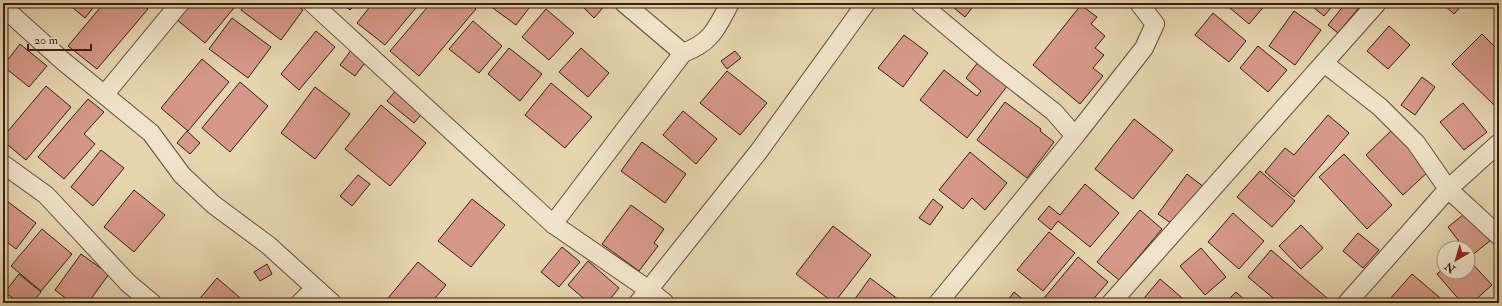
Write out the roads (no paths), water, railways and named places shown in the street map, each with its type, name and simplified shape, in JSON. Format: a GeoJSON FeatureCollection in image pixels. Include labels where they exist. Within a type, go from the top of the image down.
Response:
{"type":"FeatureCollection","features":[{"type":"Feature","properties":{"kind":"street"},"geometry":{"type":"LineString","coordinates":[[105,94],[180,3]]}},
{"type":"Feature","properties":{"kind":"street"},"geometry":{"type":"LineString","coordinates":[[312,3],[553,224],[643,296],[665,303]]}},
{"type":"Feature","properties":{"kind":"street"},"geometry":{"type":"LineString","coordinates":[[624,3],[683,53]]}},
{"type":"Feature","properties":{"kind":"street"},"geometry":{"type":"LineString","coordinates":[[553,224],[683,53],[699,47],[713,34],[730,3]]}},
{"type":"Feature","properties":{"kind":"street"},"geometry":{"type":"LineString","coordinates":[[643,296],[759,151],[866,3]]}},
{"type":"Feature","properties":{"kind":"street"},"geometry":{"type":"LineString","coordinates":[[920,3],[989,61],[1054,112],[1075,136]]}},
{"type":"Feature","properties":{"kind":"street"},"geometry":{"type":"LineString","coordinates":[[938,303],[1075,136],[1144,48],[1155,24],[1140,3]]}},
{"type":"Feature","properties":{"kind":"street"},"geometry":{"type":"LineString","coordinates":[[1115,302],[1376,3]]}},
{"type":"Feature","properties":{"kind":"street"},"geometry":{"type":"LineString","coordinates":[[3,7],[63,61],[151,133],[182,175],[214,205],[268,245],[332,303]]}},
{"type":"Feature","properties":{"kind":"street"},"geometry":{"type":"LineString","coordinates":[[1324,63],[1380,107],[1411,138],[1448,189],[1499,236]]}},
{"type":"Feature","properties":{"kind":"street"},"geometry":{"type":"LineString","coordinates":[[1348,303],[1448,189],[1499,143]]}},
{"type":"Feature","properties":{"kind":"street"},"geometry":{"type":"LineString","coordinates":[[3,164],[46,195],[118,273],[152,303]]}},
{"type":"Feature","properties":{"kind":"street"},"geometry":{"type":"LineString","coordinates":[[300,303],[315,288]]}}]}
